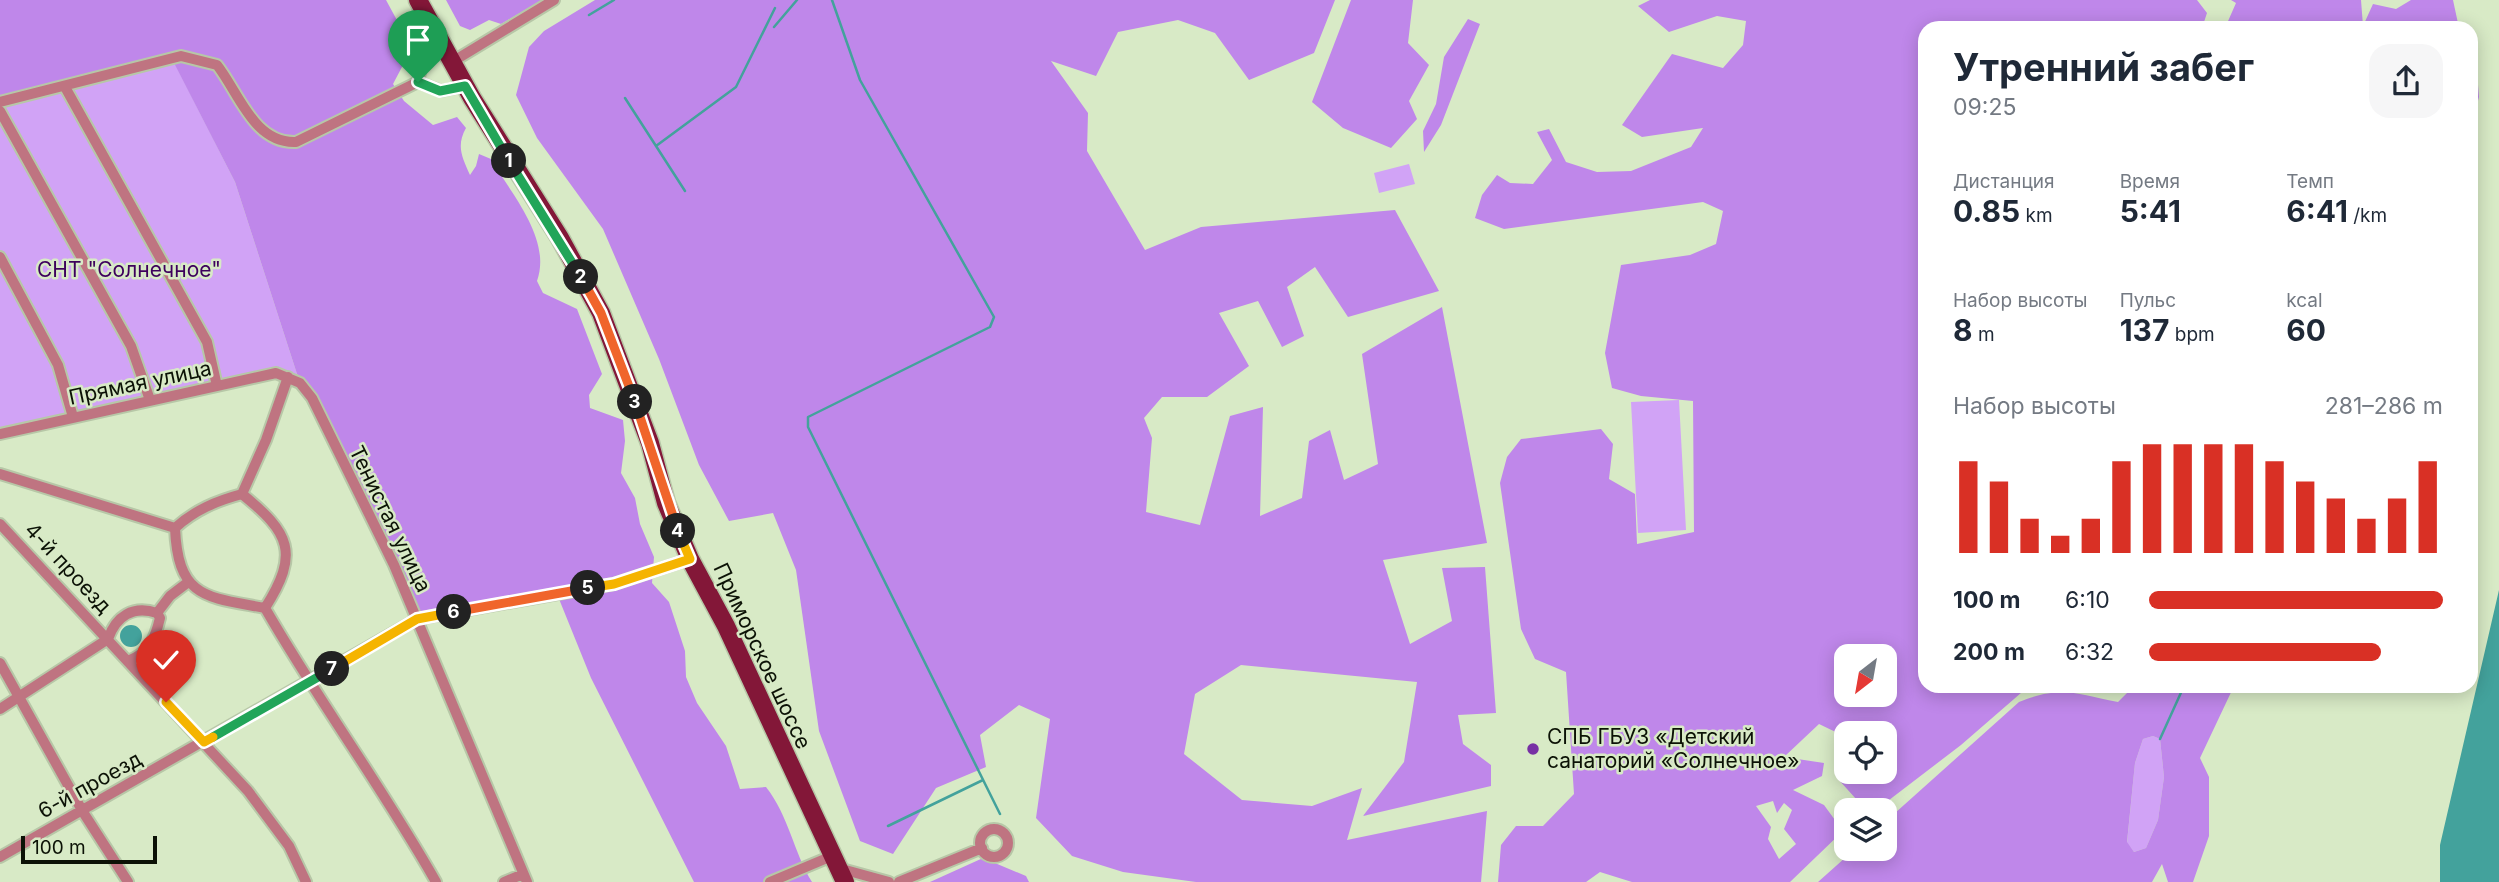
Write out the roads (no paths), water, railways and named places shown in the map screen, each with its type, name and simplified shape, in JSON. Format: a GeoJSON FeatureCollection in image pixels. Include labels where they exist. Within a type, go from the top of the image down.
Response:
{"type":"FeatureCollection","features":[{"type":"Feature","properties":{"kind":"main road","name":"Приморское шоссе"},"geometry":{"type":"LineString","coordinates":[[418,0],[465,86],[512,166],[560,238],[601,313],[650,443],[666,503],[838,869]]}},
{"type":"Feature","properties":{"kind":"street"},"geometry":{"type":"LineString","coordinates":[[452,62],[554,0]]}},
{"type":"Feature","properties":{"kind":"street"},"geometry":{"type":"LineString","coordinates":[[418,82],[420,70],[431,46],[440,41]]}},
{"type":"Feature","properties":{"kind":"street"},"geometry":{"type":"LineString","coordinates":[[0,102],[181,56],[217,65],[258,125],[286,142],[296,142],[418,82],[440,91],[465,86]]}},
{"type":"Feature","properties":{"kind":"street"},"geometry":{"type":"LineString","coordinates":[[65,86],[207,342],[217,386]]}},
{"type":"Feature","properties":{"kind":"street"},"geometry":{"type":"LineString","coordinates":[[0,111],[131,346],[150,400]]}},
{"type":"Feature","properties":{"kind":"street"},"geometry":{"type":"LineString","coordinates":[[0,257],[58,365],[73,417]]}},
{"type":"Feature","properties":{"kind":"street","name":"Прямая улица"},"geometry":{"type":"LineString","coordinates":[[0,434],[276,373],[288,377]]}},
{"type":"Feature","properties":{"kind":"street"},"geometry":{"type":"LineString","coordinates":[[175,528],[201,509],[242,494],[266,440],[288,377]]}},
{"type":"Feature","properties":{"kind":"street","name":"Тенистая улица"},"geometry":{"type":"LineString","coordinates":[[288,377],[300,383],[312,398],[394,565],[525,878]]}},
{"type":"Feature","properties":{"kind":"street"},"geometry":{"type":"LineString","coordinates":[[0,474],[175,528]]}},
{"type":"Feature","properties":{"kind":"street"},"geometry":{"type":"LineString","coordinates":[[242,494],[264,512],[281,532],[287,553],[285,573],[265,608]]}},
{"type":"Feature","properties":{"kind":"street","name":"4-й проезд"},"geometry":{"type":"LineString","coordinates":[[0,524],[108,639]]}},
{"type":"Feature","properties":{"kind":"street"},"geometry":{"type":"LineString","coordinates":[[175,528],[187,583],[211,597],[265,608],[308,683],[405,827],[436,882]]}},
{"type":"Feature","properties":{"kind":"street"},"geometry":{"type":"LineString","coordinates":[[417,619],[614,584],[690,559]]}},
{"type":"Feature","properties":{"kind":"street"},"geometry":{"type":"LineString","coordinates":[[0,709],[108,639],[116,621],[135,610],[157,612],[187,583]]}},
{"type":"Feature","properties":{"kind":"street"},"geometry":{"type":"LineString","coordinates":[[128,661],[145,652],[151,645],[160,618],[157,612]]}},
{"type":"Feature","properties":{"kind":"street","name":"6-й проезд"},"geometry":{"type":"LineString","coordinates":[[0,857],[417,619]]}},
{"type":"Feature","properties":{"kind":"street"},"geometry":{"type":"LineString","coordinates":[[108,639],[248,791],[289,846],[306,882]]}},
{"type":"Feature","properties":{"kind":"street"},"geometry":{"type":"LineString","coordinates":[[0,663],[83,812],[128,882]]}},
{"type":"Feature","properties":{"kind":"street"},"geometry":{"type":"LineString","coordinates":[[899,882],[982,849]]}},
{"type":"Feature","properties":{"kind":"street"},"geometry":{"type":"LineString","coordinates":[[770,882],[838,869],[889,882]]}},
{"type":"Feature","properties":{"kind":"street"},"geometry":{"type":"LineString","coordinates":[[504,882],[525,878]]}},
{"type":"Feature","properties":{"kind":"water"},"geometry":{"type":"Polygon","coordinates":[[[2499,590],[2499,882],[2440,882],[2440,845],[2475,693],[2478,693],[2478,681],[2499,590]]]}},
{"type":"Feature","properties":{"kind":"water"},"geometry":{"type":"Polygon","coordinates":[[[131,625],[139,628],[142,636],[139,644],[131,647],[123,644],[120,636],[123,628],[131,625]]]}},
{"type":"Feature","properties":{"kind":"waterway"},"geometry":{"type":"LineString","coordinates":[[589,15],[614,0]]}},
{"type":"Feature","properties":{"kind":"waterway"},"geometry":{"type":"LineString","coordinates":[[774,27],[797,0]]}},
{"type":"Feature","properties":{"kind":"waterway"},"geometry":{"type":"LineString","coordinates":[[832,0],[860,80],[994,317],[990,327],[808,417],[808,427],[1000,814]]}},
{"type":"Feature","properties":{"kind":"waterway"},"geometry":{"type":"LineString","coordinates":[[685,191],[656,146],[736,87],[775,8]]}},
{"type":"Feature","properties":{"kind":"waterway"},"geometry":{"type":"LineString","coordinates":[[625,98],[656,146]]}},
{"type":"Feature","properties":{"kind":"waterway"},"geometry":{"type":"LineString","coordinates":[[2160,739],[2181,693]]}},
{"type":"Feature","properties":{"kind":"waterway"},"geometry":{"type":"LineString","coordinates":[[888,826],[983,780]]}},
{"type":"Feature","properties":{"kind":"place","name":"СПБ ГБУЗ «Детский санаторий «Солнечное»"},"geometry":{"type":"Point","coordinates":[1533,749]}},
{"type":"Feature","properties":{"kind":"park label","name":"СНТ \"Солнечное\""},"geometry":{"type":"Point","coordinates":[129,270]}}]}
